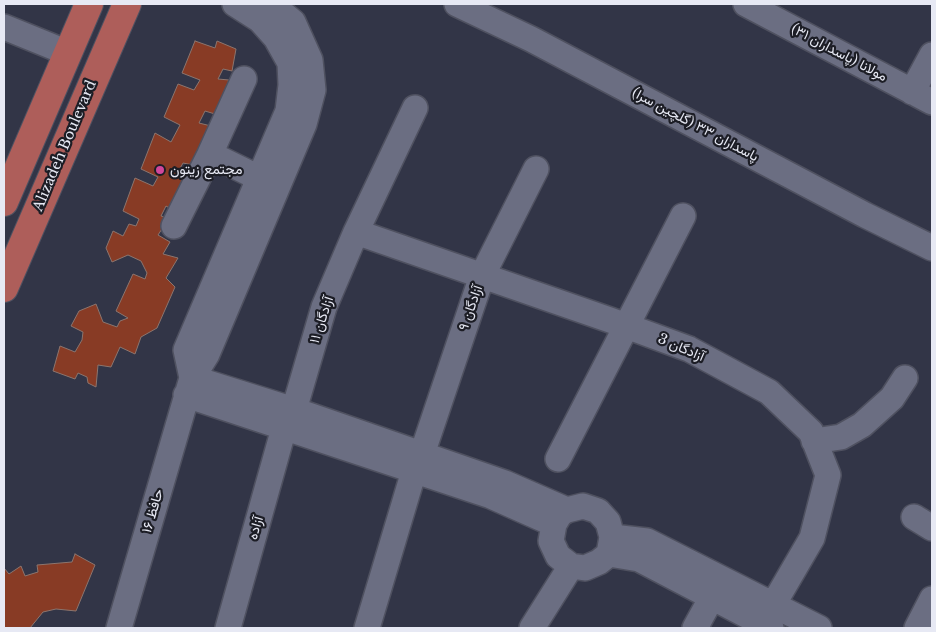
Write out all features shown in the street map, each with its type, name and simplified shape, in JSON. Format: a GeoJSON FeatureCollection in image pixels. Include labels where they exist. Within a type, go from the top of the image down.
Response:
{"type":"FeatureCollection","features":[{"type":"Feature","properties":{"kind":"main road"},"geometry":{"type":"LineString","coordinates":[[4,202],[89,4]]}},
{"type":"Feature","properties":{"kind":"main road","name":"Alizadeh Boulevard"},"geometry":{"type":"LineString","coordinates":[[4,288],[127,4]]}},
{"type":"Feature","properties":{"kind":"main road"},"geometry":{"type":"LineString","coordinates":[[68,53],[100,64]]}},
{"type":"Feature","properties":{"kind":"street"},"geometry":{"type":"LineString","coordinates":[[189,386],[186,350],[288,111],[291,86],[290,63],[276,38],[260,20],[234,4]]}},
{"type":"Feature","properties":{"kind":"street"},"geometry":{"type":"LineString","coordinates":[[189,386],[207,354],[304,124],[313,90],[310,60],[293,22],[271,4]]}},
{"type":"Feature","properties":{"kind":"street","name":"پاسداران ۳۳ (گلچین سرا)"},"geometry":{"type":"LineString","coordinates":[[457,4],[531,39],[865,215],[932,248]]}},
{"type":"Feature","properties":{"kind":"street","name":"مولانا (پاسداران ۳۱)"},"geometry":{"type":"LineString","coordinates":[[746,4],[922,97]]}},
{"type":"Feature","properties":{"kind":"street"},"geometry":{"type":"LineString","coordinates":[[4,28],[68,53]]}},
{"type":"Feature","properties":{"kind":"street"},"geometry":{"type":"LineString","coordinates":[[922,97],[932,55]]}},
{"type":"Feature","properties":{"kind":"street"},"geometry":{"type":"LineString","coordinates":[[174,226],[210,154],[244,79]]}},
{"type":"Feature","properties":{"kind":"street","name":"آزادگان ۱۱"},"geometry":{"type":"LineString","coordinates":[[289,419],[324,307],[356,232],[415,108]]}},
{"type":"Feature","properties":{"kind":"street"},"geometry":{"type":"LineString","coordinates":[[210,154],[260,178]]}},
{"type":"Feature","properties":{"kind":"street","name":"آزادگان ۹"},"geometry":{"type":"LineString","coordinates":[[367,628],[418,463],[482,276],[536,169]]}},
{"type":"Feature","properties":{"kind":"street"},"geometry":{"type":"LineString","coordinates":[[558,459],[683,216]]}},
{"type":"Feature","properties":{"kind":"street","name":"آزادگان 3"},"geometry":{"type":"LineString","coordinates":[[356,232],[689,349],[769,392],[811,432],[828,475],[812,538],[772,616]]}},
{"type":"Feature","properties":{"kind":"street"},"geometry":{"type":"LineString","coordinates":[[814,441],[841,437],[862,425],[892,398],[905,378]]}},
{"type":"Feature","properties":{"kind":"street"},"geometry":{"type":"LineString","coordinates":[[189,386],[418,463],[505,483],[561,517]]}},
{"type":"Feature","properties":{"kind":"street","name":"حافظ ۱۶"},"geometry":{"type":"LineString","coordinates":[[119,628],[189,386]]}},
{"type":"Feature","properties":{"kind":"street","name":"آزاده"},"geometry":{"type":"LineString","coordinates":[[228,628],[289,419]]}},
{"type":"Feature","properties":{"kind":"street"},"geometry":{"type":"LineString","coordinates":[[583,506],[598,511],[608,522],[611,546],[599,562],[585,568],[571,566],[558,556],[551,542],[561,517],[583,506]]}},
{"type":"Feature","properties":{"kind":"street"},"geometry":{"type":"LineString","coordinates":[[611,546],[647,541],[772,616]]}},
{"type":"Feature","properties":{"kind":"street"},"geometry":{"type":"LineString","coordinates":[[611,546],[712,597],[772,616],[820,628]]}},
{"type":"Feature","properties":{"kind":"street"},"geometry":{"type":"LineString","coordinates":[[532,628],[571,566]]}},
{"type":"Feature","properties":{"kind":"street"},"geometry":{"type":"LineString","coordinates":[[695,628],[712,597]]}},
{"type":"Feature","properties":{"kind":"street"},"geometry":{"type":"LineString","coordinates":[[917,628],[932,599]]}},
{"type":"Feature","properties":{"kind":"building"},"geometry":{"type":"Polygon","coordinates":[[[195,41],[215,48],[217,41],[236,49],[232,71],[223,69],[218,79],[229,80],[215,114],[205,111],[199,123],[211,126],[193,165],[183,163],[178,172],[189,177],[171,209],[166,206],[161,216],[169,218],[158,235],[170,242],[163,254],[178,258],[166,278],[175,287],[157,328],[141,337],[135,354],[120,347],[111,367],[98,365],[96,387],[88,383],[87,377],[78,373],[75,379],[53,371],[60,346],[75,352],[82,340],[83,332],[71,326],[79,311],[96,304],[103,322],[117,327],[120,321],[128,318],[116,311],[133,274],[145,279],[147,273],[141,261],[128,255],[112,262],[106,248],[113,231],[123,236],[129,224],[136,226],[139,219],[123,211],[135,178],[153,186],[158,177],[141,169],[155,133],[171,142],[180,125],[164,117],[178,84],[194,90],[200,80],[182,73],[195,41]]]}},
{"type":"Feature","properties":{"kind":"building"},"geometry":{"type":"Polygon","coordinates":[[[75,554],[95,565],[76,611],[56,609],[43,612],[30,628],[4,628],[4,568],[9,574],[21,566],[25,576],[38,572],[37,565],[72,562],[75,554]]]}},
{"type":"Feature","properties":{"kind":"place","name":"مجتمع زیتون"},"geometry":{"type":"Point","coordinates":[160,170]}}]}
